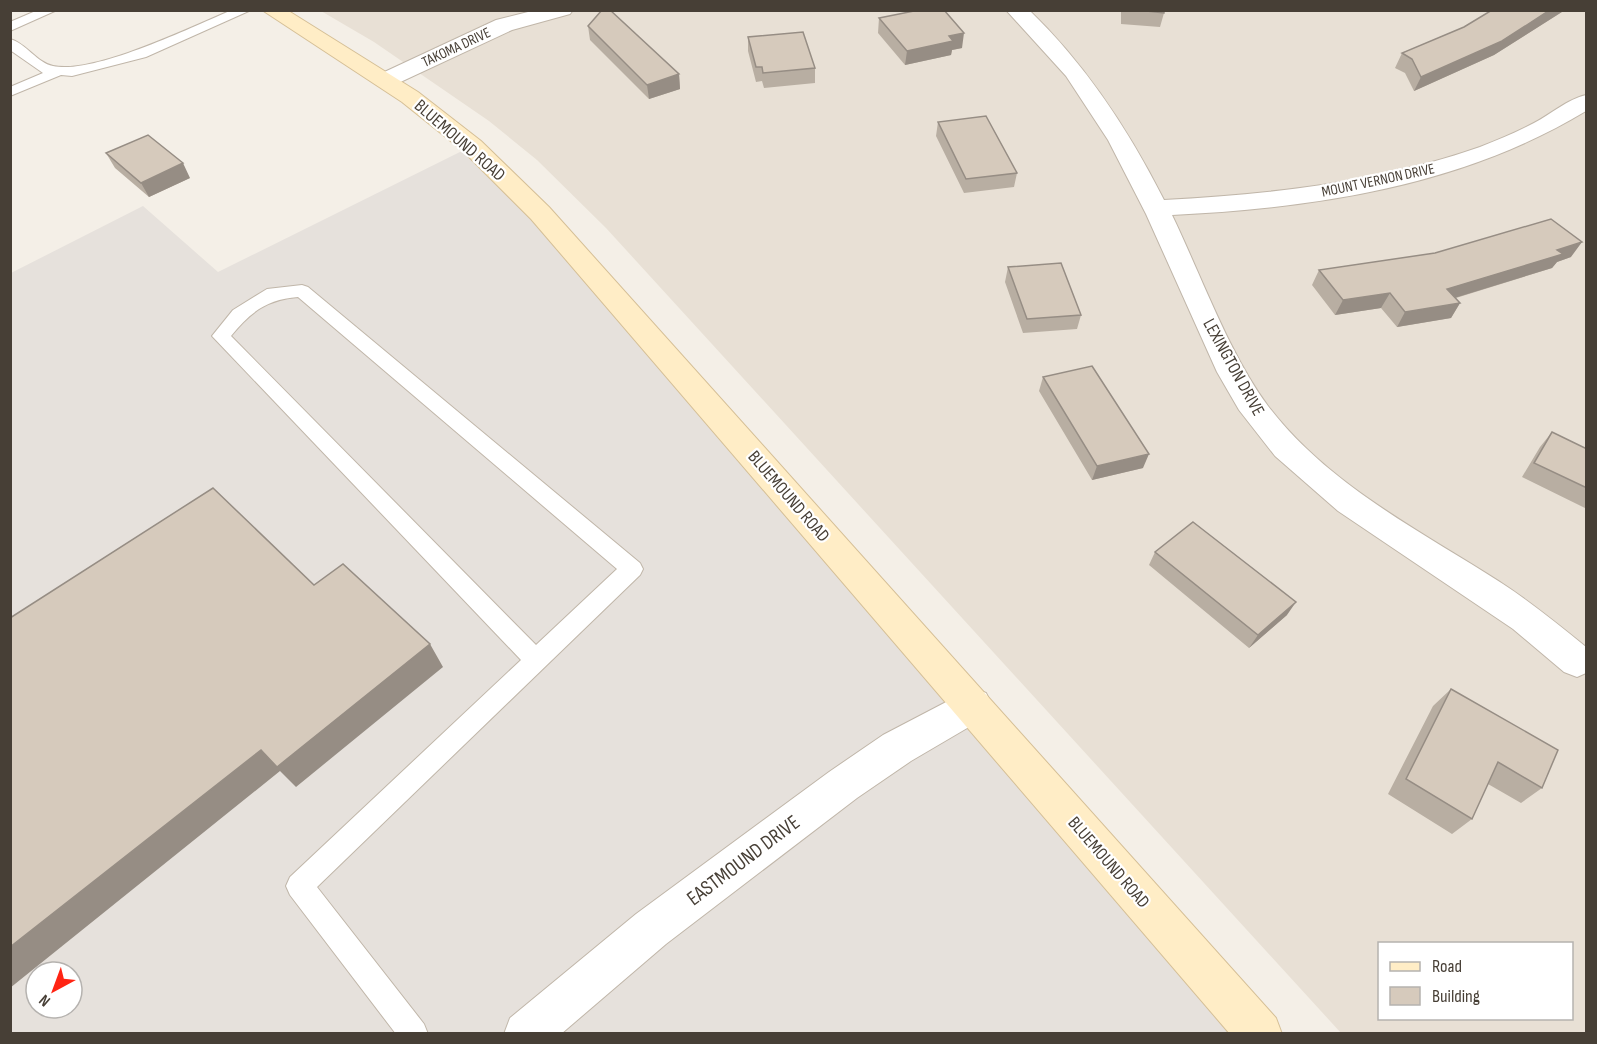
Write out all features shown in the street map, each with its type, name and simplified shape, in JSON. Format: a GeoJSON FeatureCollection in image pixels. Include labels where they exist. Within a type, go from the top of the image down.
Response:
{"type":"FeatureCollection","features":[{"type":"Feature","properties":{"kind":"main road","name":"BLUEMOUND ROAD"},"geometry":{"type":"LineString","coordinates":[[272,10],[386,80],[472,146],[540,213],[1260,1034]]}},
{"type":"Feature","properties":{"kind":"street","name":"TAKOMA DRIVE"},"geometry":{"type":"LineString","coordinates":[[386,80],[504,25],[563,10]]}},
{"type":"Feature","properties":{"kind":"street","name":"LEXINGTON DRIVE"},"geometry":{"type":"LineString","coordinates":[[1016,10],[1044,37],[1081,79],[1108,120],[1157,208],[1220,348],[1257,414],[1286,449],[1356,507],[1525,618],[1577,662]]}},
{"type":"Feature","properties":{"kind":"street","name":"MOUNT VERNON DRIVE"},"geometry":{"type":"LineString","coordinates":[[1157,208],[1213,206],[1285,198],[1422,172],[1473,157],[1538,131],[1587,102]]}},
{"type":"Feature","properties":{"kind":"street","name":"EASTMOUND DRIVE"},"geometry":{"type":"LineString","coordinates":[[526,1034],[651,929],[843,785],[897,747],[973,705]]}},
{"type":"Feature","properties":{"kind":"lane"},"geometry":{"type":"LineString","coordinates":[[10,27],[51,10]]}},
{"type":"Feature","properties":{"kind":"lane"},"geometry":{"type":"LineString","coordinates":[[10,92],[56,73],[72,72],[141,54],[245,10]]}},
{"type":"Feature","properties":{"kind":"lane"},"geometry":{"type":"LineString","coordinates":[[10,43],[47,70],[56,73]]}},
{"type":"Feature","properties":{"kind":"lane"},"geometry":{"type":"LineString","coordinates":[[414,1034],[299,885],[536,660],[632,568],[302,291],[273,293],[239,314],[221,336],[536,660]]}},
{"type":"Feature","properties":{"kind":"shaded area"},"geometry":{"type":"Polygon","coordinates":[[[321,11],[1586,11],[1586,1033],[1341,1033],[606,228],[537,160],[489,121],[374,42],[321,11]]]}},
{"type":"Feature","properties":{"kind":"shaded area"},"geometry":{"type":"Polygon","coordinates":[[[472,146],[1259,1034],[11,1034],[11,273],[143,206],[218,272],[472,146]]]}},
{"type":"Feature","properties":{"kind":"building"},"geometry":{"type":"Polygon","coordinates":[[[602,10],[610,10],[679,74],[647,85],[588,26],[602,10]]]}},
{"type":"Feature","properties":{"kind":"building"},"geometry":{"type":"Polygon","coordinates":[[[919,10],[944,10],[964,33],[949,36],[953,41],[907,51],[879,18],[919,10]]]}},
{"type":"Feature","properties":{"kind":"building"},"geometry":{"type":"Polygon","coordinates":[[[1137,10],[1164,10],[1164,13],[1137,10]]]}},
{"type":"Feature","properties":{"kind":"building"},"geometry":{"type":"Polygon","coordinates":[[[1492,10],[1550,10],[1502,41],[1421,77],[1412,59],[1402,53],[1464,27],[1492,10]]]}},
{"type":"Feature","properties":{"kind":"building"},"geometry":{"type":"Polygon","coordinates":[[[803,32],[815,68],[763,73],[762,67],[756,67],[748,37],[803,32]]]}},
{"type":"Feature","properties":{"kind":"building"},"geometry":{"type":"Polygon","coordinates":[[[986,116],[1017,173],[966,179],[938,122],[986,116]]]}},
{"type":"Feature","properties":{"kind":"building"},"geometry":{"type":"Polygon","coordinates":[[[148,135],[183,163],[141,183],[106,153],[148,135]]]}},
{"type":"Feature","properties":{"kind":"building"},"geometry":{"type":"Polygon","coordinates":[[[1551,219],[1582,242],[1557,250],[1563,254],[1447,289],[1460,303],[1405,312],[1390,293],[1343,300],[1319,270],[1435,253],[1551,219]]]}},
{"type":"Feature","properties":{"kind":"building"},"geometry":{"type":"Polygon","coordinates":[[[1061,263],[1081,315],[1027,319],[1008,267],[1061,263]]]}},
{"type":"Feature","properties":{"kind":"building"},"geometry":{"type":"Polygon","coordinates":[[[1092,366],[1149,454],[1097,466],[1043,377],[1092,366]]]}},
{"type":"Feature","properties":{"kind":"building"},"geometry":{"type":"Polygon","coordinates":[[[1552,432],[1587,449],[1587,488],[1534,463],[1552,432]]]}},
{"type":"Feature","properties":{"kind":"building"},"geometry":{"type":"Polygon","coordinates":[[[213,488],[314,585],[343,564],[430,644],[277,767],[261,750],[10,947],[10,618],[213,488]]]}},
{"type":"Feature","properties":{"kind":"building"},"geometry":{"type":"Polygon","coordinates":[[[1193,522],[1296,602],[1258,635],[1155,552],[1193,522]]]}},
{"type":"Feature","properties":{"kind":"building"},"geometry":{"type":"Polygon","coordinates":[[[1451,689],[1558,750],[1542,788],[1498,762],[1472,819],[1406,779],[1451,689]]]}}]}
